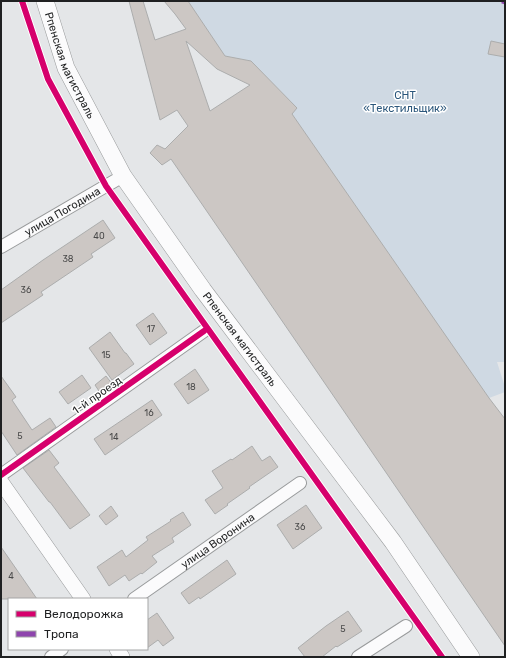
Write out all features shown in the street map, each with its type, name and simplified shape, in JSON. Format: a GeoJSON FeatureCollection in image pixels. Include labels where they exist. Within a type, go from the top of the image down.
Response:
{"type":"FeatureCollection","features":[{"type":"Feature","properties":{"kind":"main road","name":"Рпенская магистраль"},"geometry":{"type":"LineString","coordinates":[[44,1],[66,68],[123,176],[203,290],[393,542],[471,657]]}},
{"type":"Feature","properties":{"kind":"street","name":"улица Погодина"},"geometry":{"type":"LineString","coordinates":[[1,247],[123,176]]}},
{"type":"Feature","properties":{"kind":"street","name":"1-й проезд"},"geometry":{"type":"LineString","coordinates":[[1,475],[204,331]]}},
{"type":"Feature","properties":{"kind":"street"},"geometry":{"type":"LineString","coordinates":[[1,482],[82,598]]}},
{"type":"Feature","properties":{"kind":"street","name":"улица Воронина"},"geometry":{"type":"LineString","coordinates":[[135,598],[300,483]]}},
{"type":"Feature","properties":{"kind":"street"},"geometry":{"type":"LineString","coordinates":[[358,657],[406,626]]}},
{"type":"Feature","properties":{"kind":"street"},"geometry":{"type":"LineString","coordinates":[[51,657],[61,650]]}},
{"type":"Feature","properties":{"kind":"green space","name":"СНТ «Текстильщик»"},"geometry":{"type":"Polygon","coordinates":[[[188,1],[505,1],[505,362],[497,362],[505,387],[505,392],[489,398],[292,114],[297,108],[251,61],[225,56],[188,1]]]}},
{"type":"Feature","properties":{"kind":"building"},"geometry":{"type":"Polygon","coordinates":[[[129,1],[143,1],[155,40],[186,29],[164,1],[188,1],[225,56],[251,61],[297,108],[292,114],[505,419],[505,646],[171,159],[162,165],[150,153],[157,145],[165,149],[188,126],[177,110],[160,120],[129,1]],[[186,41],[210,111],[250,85],[217,69],[186,41]]]}},
{"type":"Feature","properties":{"kind":"building"},"geometry":{"type":"Polygon","coordinates":[[[491,41],[505,44],[505,57],[488,54],[491,41]]]}},
{"type":"Feature","properties":{"kind":"building"},"geometry":{"type":"Polygon","coordinates":[[[103,220],[115,238],[91,254],[93,257],[41,292],[43,295],[1,323],[1,290],[103,220]]]}},
{"type":"Feature","properties":{"kind":"building"},"geometry":{"type":"Polygon","coordinates":[[[153,313],[167,333],[150,345],[136,325],[153,313]]]}},
{"type":"Feature","properties":{"kind":"building"},"geometry":{"type":"Polygon","coordinates":[[[110,332],[134,364],[112,380],[89,348],[110,332]]]}},
{"type":"Feature","properties":{"kind":"building"},"geometry":{"type":"Polygon","coordinates":[[[195,369],[209,390],[188,404],[174,384],[195,369]]]}},
{"type":"Feature","properties":{"kind":"building"},"geometry":{"type":"Polygon","coordinates":[[[82,375],[91,388],[68,404],[59,392],[82,375]]]}},
{"type":"Feature","properties":{"kind":"building"},"geometry":{"type":"Polygon","coordinates":[[[1,376],[16,397],[12,400],[32,430],[50,418],[56,427],[17,455],[1,431],[1,376]]]}},
{"type":"Feature","properties":{"kind":"building"},"geometry":{"type":"Polygon","coordinates":[[[106,376],[113,385],[101,394],[95,385],[106,376]]]}},
{"type":"Feature","properties":{"kind":"building"},"geometry":{"type":"Polygon","coordinates":[[[152,400],[162,415],[105,455],[94,439],[152,400]]]}},
{"type":"Feature","properties":{"kind":"building"},"geometry":{"type":"Polygon","coordinates":[[[252,446],[262,461],[270,456],[278,467],[249,487],[250,488],[215,514],[205,500],[223,488],[212,471],[231,459],[232,460],[252,446]]]}},
{"type":"Feature","properties":{"kind":"building"},"geometry":{"type":"Polygon","coordinates":[[[49,450],[59,463],[54,467],[90,515],[70,529],[23,468],[49,450]]]}},
{"type":"Feature","properties":{"kind":"building"},"geometry":{"type":"Polygon","coordinates":[[[306,505],[322,528],[293,549],[277,525],[306,505]]]}},
{"type":"Feature","properties":{"kind":"building"},"geometry":{"type":"Polygon","coordinates":[[[111,506],[118,516],[106,525],[99,516],[111,506]]]}},
{"type":"Feature","properties":{"kind":"building"},"geometry":{"type":"Polygon","coordinates":[[[183,512],[191,525],[172,538],[174,542],[152,556],[157,562],[142,574],[141,573],[129,581],[125,575],[109,586],[97,567],[122,550],[126,557],[148,540],[146,537],[183,512]]]}},
{"type":"Feature","properties":{"kind":"building"},"geometry":{"type":"Polygon","coordinates":[[[1,547],[36,598],[1,599],[1,547]]]}},
{"type":"Feature","properties":{"kind":"building"},"geometry":{"type":"Polygon","coordinates":[[[227,560],[236,574],[200,599],[199,597],[189,604],[181,593],[227,560]]]}},
{"type":"Feature","properties":{"kind":"building"},"geometry":{"type":"Polygon","coordinates":[[[348,611],[362,631],[337,647],[336,646],[322,657],[305,657],[298,648],[348,611]]]}},
{"type":"Feature","properties":{"kind":"building"},"geometry":{"type":"Polygon","coordinates":[[[157,613],[174,638],[163,646],[158,640],[148,647],[148,619],[157,613]]]}},
{"type":"Feature","properties":{"kind":"cycle path"},"geometry":{"type":"LineString","coordinates":[[22,1],[48,79],[106,186],[442,657]]}},
{"type":"Feature","properties":{"kind":"cycle path"},"geometry":{"type":"LineString","coordinates":[[1,475],[204,331]]}}]}
